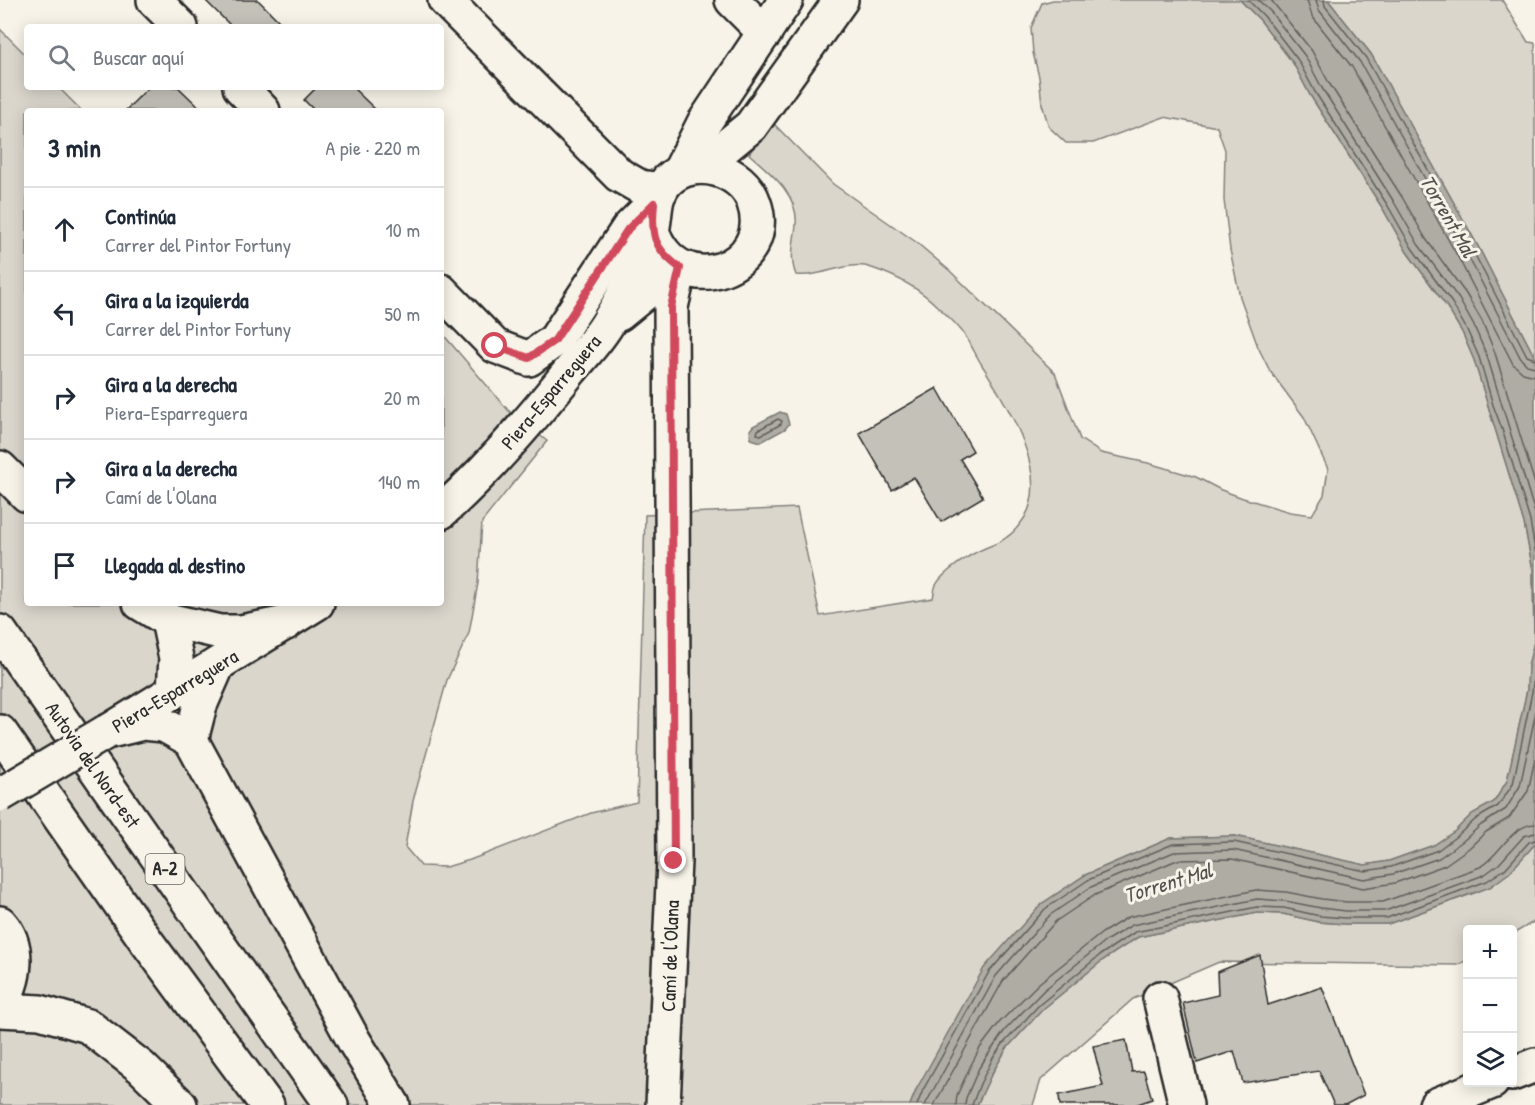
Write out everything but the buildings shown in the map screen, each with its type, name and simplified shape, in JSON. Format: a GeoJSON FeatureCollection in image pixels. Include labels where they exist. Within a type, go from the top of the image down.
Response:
{"type":"FeatureCollection","features":[{"type":"Feature","properties":{"kind":"main road"},"geometry":{"type":"LineString","coordinates":[[154,0],[178,24]]}},
{"type":"Feature","properties":{"kind":"main road"},"geometry":{"type":"LineString","coordinates":[[445,0],[619,175],[640,187],[670,192]]}},
{"type":"Feature","properties":{"kind":"main road"},"geometry":{"type":"LineString","coordinates":[[732,0],[765,33]]}},
{"type":"Feature","properties":{"kind":"main road"},"geometry":{"type":"LineString","coordinates":[[444,294],[495,346],[529,358],[555,340],[628,229],[670,192],[727,172],[743,183],[754,202],[758,220],[755,237],[746,253],[726,268],[708,273],[679,267],[657,246],[670,192],[704,123],[786,0]]}},
{"type":"Feature","properties":{"kind":"main road"},"geometry":{"type":"LineString","coordinates":[[743,183],[744,158],[751,126],[841,0]]}},
{"type":"Feature","properties":{"kind":"main road"},"geometry":{"type":"LineString","coordinates":[[243,90],[260,108]]}},
{"type":"Feature","properties":{"kind":"main road","name":"Piera-Esparreguera"},"geometry":{"type":"LineString","coordinates":[[444,509],[495,459],[531,419],[608,323],[639,262],[670,192],[751,126]]}},
{"type":"Feature","properties":{"kind":"main road","name":"Piera-Esparreguera"},"geometry":{"type":"LineString","coordinates":[[608,323],[679,267]]}},
{"type":"Feature","properties":{"kind":"main road","name":"Camí de l'Olana"},"geometry":{"type":"LineString","coordinates":[[663,1105],[674,861],[671,307],[679,267]]}},
{"type":"Feature","properties":{"kind":"main road"},"geometry":{"type":"LineString","coordinates":[[0,468],[24,492]]}},
{"type":"Feature","properties":{"kind":"main road"},"geometry":{"type":"LineString","coordinates":[[145,606],[168,620],[220,632],[241,632],[286,623]]}},
{"type":"Feature","properties":{"kind":"main road","name":"Piera-Esparreguera"},"geometry":{"type":"LineString","coordinates":[[0,795],[312,606]]}},
{"type":"Feature","properties":{"kind":"main road"},"geometry":{"type":"LineString","coordinates":[[168,620],[176,658],[174,691]]}},
{"type":"Feature","properties":{"kind":"main road","name":"Autovia del Nord-est"},"geometry":{"type":"LineString","coordinates":[[0,632],[331,1105]]}},
{"type":"Feature","properties":{"kind":"main road"},"geometry":{"type":"LineString","coordinates":[[191,741],[200,705],[218,664]]}},
{"type":"Feature","properties":{"kind":"main road"},"geometry":{"type":"LineString","coordinates":[[106,732],[143,723],[164,725],[191,741],[354,1041],[393,1105]]}},
{"type":"Feature","properties":{"kind":"main road"},"geometry":{"type":"LineString","coordinates":[[0,732],[147,942],[267,1105]]}},
{"type":"Feature","properties":{"kind":"main road"},"geometry":{"type":"LineString","coordinates":[[0,923],[13,948],[15,970],[9,992],[0,1005]]}},
{"type":"Feature","properties":{"kind":"main road"},"geometry":{"type":"LineString","coordinates":[[1160,998],[1186,1105]]}},
{"type":"Feature","properties":{"kind":"main road"},"geometry":{"type":"LineString","coordinates":[[0,1010],[40,1012],[88,1026],[141,1067],[180,1105]]}},
{"type":"Feature","properties":{"kind":"main road"},"geometry":{"type":"LineString","coordinates":[[1517,1072],[1535,1065]]}},
{"type":"Feature","properties":{"kind":"main road"},"geometry":{"type":"LineString","coordinates":[[1436,1105],[1482,1087]]}},
{"type":"Feature","properties":{"kind":"shaded area"},"geometry":{"type":"Polygon","coordinates":[[[1053,0],[1240,0],[1260,20],[1293,63],[1310,95],[1383,209],[1407,252],[1447,307],[1462,332],[1474,360],[1524,523],[1533,570],[1534,642],[1528,666],[1527,690],[1507,781],[1494,802],[1472,814],[1455,831],[1434,845],[1389,861],[1365,865],[1235,836],[1171,838],[1085,875],[917,1088],[910,1105],[0,1105],[0,29],[24,53],[24,90],[61,90],[79,108],[24,108],[24,606],[444,606],[444,335],[508,410],[547,441],[482,522],[478,583],[469,633],[447,680],[413,801],[405,847],[421,866],[446,867],[470,860],[591,813],[637,802],[645,515],[797,508],[820,616],[933,598],[936,585],[950,569],[971,555],[1004,539],[1025,517],[1032,499],[1032,479],[1029,459],[1022,438],[1013,417],[968,340],[953,321],[916,289],[872,268],[853,266],[816,274],[796,275],[792,256],[796,225],[793,203],[781,185],[749,154],[771,121],[833,184],[916,242],[950,271],[1055,373],[1080,439],[1101,453],[1148,463],[1196,477],[1243,498],[1290,512],[1312,515],[1324,495],[1328,469],[1304,417],[1270,371],[1258,347],[1240,297],[1230,250],[1224,200],[1225,150],[1217,127],[1164,117],[1093,143],[1066,143],[1049,127],[1042,104],[1033,53],[1031,28],[1042,3],[1053,0]]]}},
{"type":"Feature","properties":{"kind":"shaded area"},"geometry":{"type":"Polygon","coordinates":[[[1328,0],[1502,0],[1528,42],[1535,43],[1535,358],[1479,248],[1371,54],[1328,0]]]}},
{"type":"Feature","properties":{"kind":"shaded area"},"geometry":{"type":"Polygon","coordinates":[[[1535,844],[1535,921],[1517,932],[1517,925],[1463,925],[1463,962],[1458,965],[1219,962],[1133,999],[1041,1080],[1033,1105],[977,1105],[1007,1048],[1043,1009],[1103,960],[1138,937],[1257,913],[1283,914],[1319,922],[1388,924],[1477,892],[1509,873],[1535,844]]]}},
{"type":"Feature","properties":{"kind":"water","name":"Torrent Mal"},"geometry":{"type":"Polygon","coordinates":[[[1240,0],[1328,0],[1371,54],[1479,248],[1535,358],[1535,844],[1509,873],[1490,887],[1388,924],[1319,922],[1283,914],[1257,913],[1138,937],[1103,960],[1043,1009],[1007,1048],[977,1105],[910,1105],[917,1088],[984,968],[1041,904],[1085,875],[1171,838],[1235,836],[1365,865],[1389,861],[1434,845],[1455,831],[1472,814],[1494,802],[1507,781],[1527,690],[1528,666],[1534,642],[1533,570],[1524,523],[1474,360],[1462,332],[1447,307],[1407,252],[1383,209],[1310,95],[1293,63],[1260,20],[1240,0]]]}},
{"type":"Feature","properties":{"kind":"water"},"geometry":{"type":"Polygon","coordinates":[[[780,412],[786,414],[789,424],[785,429],[761,442],[751,439],[750,430],[753,426],[780,412]]]}},
{"type":"Feature","properties":{"kind":"route"},"geometry":{"type":"LineString","coordinates":[[495,346],[529,358],[555,340],[628,229],[654,203],[652,231],[657,246],[680,268],[671,307],[674,861]]}}]}
